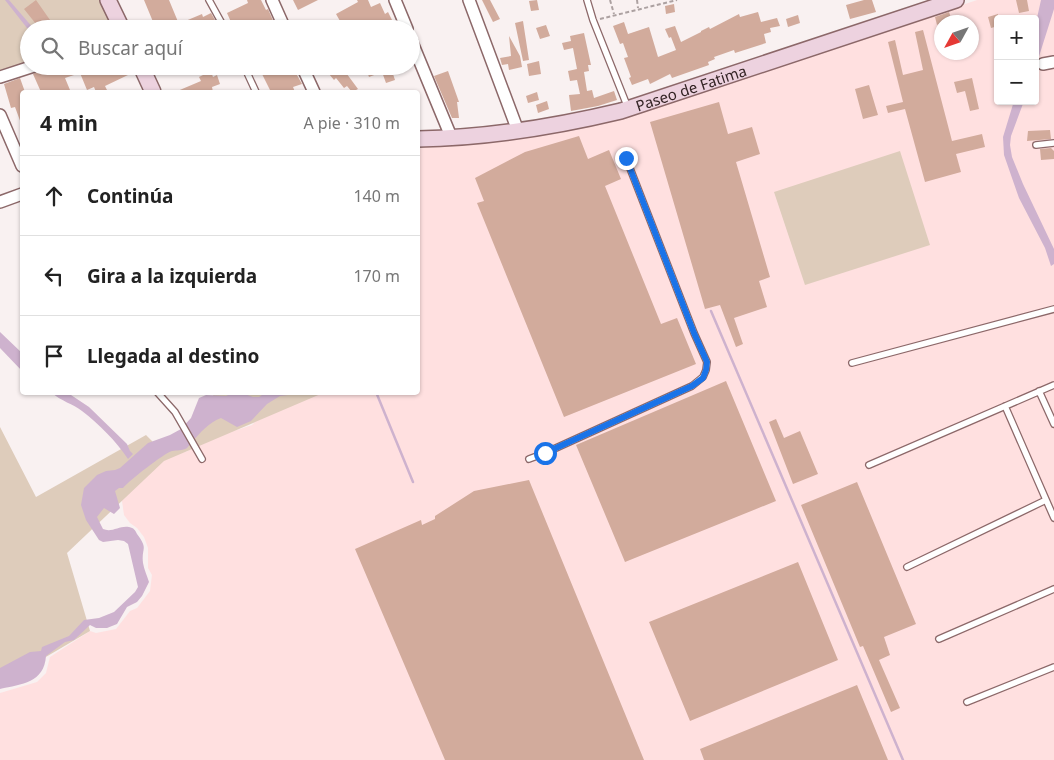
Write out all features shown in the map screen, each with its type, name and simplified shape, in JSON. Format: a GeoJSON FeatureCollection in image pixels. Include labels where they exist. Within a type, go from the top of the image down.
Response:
{"type":"FeatureCollection","features":[{"type":"Feature","properties":{"kind":"street"},"geometry":{"type":"LineString","coordinates":[[108,0],[118,20]]}},
{"type":"Feature","properties":{"kind":"street"},"geometry":{"type":"LineString","coordinates":[[272,0],[281,20]]}},
{"type":"Feature","properties":{"kind":"street"},"geometry":{"type":"LineString","coordinates":[[395,0],[403,20]]}},
{"type":"Feature","properties":{"kind":"street"},"geometry":{"type":"LineString","coordinates":[[469,0],[518,131]]}},
{"type":"Feature","properties":{"kind":"street","name":"Paseo de Fatima"},"geometry":{"type":"LineString","coordinates":[[420,139],[452,139],[575,122],[628,108],[956,0]]}},
{"type":"Feature","properties":{"kind":"street"},"geometry":{"type":"LineString","coordinates":[[420,62],[452,139]]}},
{"type":"Feature","properties":{"kind":"street"},"geometry":{"type":"LineString","coordinates":[[0,77],[20,71]]}},
{"type":"Feature","properties":{"kind":"street"},"geometry":{"type":"LineString","coordinates":[[145,75],[152,90]]}},
{"type":"Feature","properties":{"kind":"street"},"geometry":{"type":"LineString","coordinates":[[306,75],[313,90]]}},
{"type":"Feature","properties":{"kind":"street"},"geometry":{"type":"LineString","coordinates":[[0,116],[20,161]]}},
{"type":"Feature","properties":{"kind":"street"},"geometry":{"type":"LineString","coordinates":[[0,202],[20,195]]}},
{"type":"Feature","properties":{"kind":"lane"},"geometry":{"type":"LineString","coordinates":[[209,0],[220,20]]}},
{"type":"Feature","properties":{"kind":"lane"},"geometry":{"type":"LineString","coordinates":[[587,0],[628,108]]}},
{"type":"Feature","properties":{"kind":"lane"},"geometry":{"type":"LineString","coordinates":[[248,75],[255,90]]}},
{"type":"Feature","properties":{"kind":"lane"},"geometry":{"type":"LineString","coordinates":[[1036,145],[1054,143]]}},
{"type":"Feature","properties":{"kind":"lane"},"geometry":{"type":"LineString","coordinates":[[529,459],[692,386],[703,378],[706,370],[707,362],[626,158]]}},
{"type":"Feature","properties":{"kind":"lane"},"geometry":{"type":"LineString","coordinates":[[852,363],[1054,309]]}},
{"type":"Feature","properties":{"kind":"lane"},"geometry":{"type":"LineString","coordinates":[[869,465],[1054,385]]}},
{"type":"Feature","properties":{"kind":"lane"},"geometry":{"type":"LineString","coordinates":[[1039,391],[1054,424]]}},
{"type":"Feature","properties":{"kind":"lane"},"geometry":{"type":"LineString","coordinates":[[160,395],[175,412],[202,459]]}},
{"type":"Feature","properties":{"kind":"lane"},"geometry":{"type":"LineString","coordinates":[[1005,406],[1054,518]]}},
{"type":"Feature","properties":{"kind":"lane"},"geometry":{"type":"LineString","coordinates":[[906,568],[1046,500]]}},
{"type":"Feature","properties":{"kind":"lane"},"geometry":{"type":"LineString","coordinates":[[939,639],[1054,589]]}},
{"type":"Feature","properties":{"kind":"lane"},"geometry":{"type":"LineString","coordinates":[[967,702],[1054,667]]}},
{"type":"Feature","properties":{"kind":"path"},"geometry":{"type":"LineString","coordinates":[[610,0],[614,14]]}},
{"type":"Feature","properties":{"kind":"path"},"geometry":{"type":"LineString","coordinates":[[637,0],[638,8]]}},
{"type":"Feature","properties":{"kind":"path"},"geometry":{"type":"LineString","coordinates":[[593,20],[677,0]]}},
{"type":"Feature","properties":{"kind":"shaded area"},"geometry":{"type":"Polygon","coordinates":[[[0,0],[103,0],[113,20],[20,20],[20,67],[0,74],[0,0]]]}},
{"type":"Feature","properties":{"kind":"shaded area"},"geometry":{"type":"Polygon","coordinates":[[[5,0],[9,0],[26,20],[21,20],[5,0]]]}},
{"type":"Feature","properties":{"kind":"shaded area"},"geometry":{"type":"Polygon","coordinates":[[[977,0],[1050,0],[1054,8],[1054,760],[0,760],[0,693],[37,682],[46,673],[50,657],[90,631],[96,633],[116,629],[130,611],[137,608],[150,591],[152,575],[148,568],[148,548],[144,537],[124,515],[121,494],[165,458],[188,451],[201,436],[237,430],[252,425],[276,401],[295,395],[420,395],[420,147],[485,143],[616,120],[977,0]]]}},
{"type":"Feature","properties":{"kind":"shaded area"},"geometry":{"type":"Polygon","coordinates":[[[1041,0],[1054,0],[1054,9],[1039,56],[1039,15],[1041,0]]]}},
{"type":"Feature","properties":{"kind":"shaded area"},"geometry":{"type":"Polygon","coordinates":[[[1013,105],[1023,105],[1011,136],[1012,157],[1054,249],[1054,264],[1051,266],[1045,248],[1019,198],[1004,155],[1003,137],[1013,105]]]}},
{"type":"Feature","properties":{"kind":"shaded area"},"geometry":{"type":"Polygon","coordinates":[[[900,151],[930,245],[805,285],[774,192],[900,151]]]}},
{"type":"Feature","properties":{"kind":"shaded area"},"geometry":{"type":"Polygon","coordinates":[[[0,332],[20,351],[20,369],[0,348],[0,332]]]}},
{"type":"Feature","properties":{"kind":"shaded area"},"geometry":{"type":"Polygon","coordinates":[[[55,395],[71,395],[89,407],[127,444],[133,454],[128,459],[113,439],[95,421],[55,395]]]}},
{"type":"Feature","properties":{"kind":"shaded area"},"geometry":{"type":"Polygon","coordinates":[[[206,395],[248,395],[259,397],[262,395],[288,395],[280,396],[267,404],[251,421],[237,427],[221,418],[212,422],[187,448],[168,453],[132,479],[123,488],[115,491],[120,508],[114,514],[104,508],[97,517],[103,529],[131,527],[141,539],[144,546],[143,563],[149,582],[142,596],[137,602],[127,607],[117,624],[107,628],[96,628],[90,625],[74,640],[65,642],[46,656],[41,672],[31,681],[0,689],[0,668],[30,652],[41,651],[42,647],[69,636],[84,620],[99,618],[114,612],[138,587],[128,544],[118,540],[103,542],[99,540],[86,520],[81,505],[84,488],[97,475],[120,468],[148,443],[181,429],[191,418],[199,398],[206,395]]]}},
{"type":"Feature","properties":{"kind":"shaded area"},"geometry":{"type":"Polygon","coordinates":[[[214,395],[318,395],[164,461],[67,553],[90,631],[0,684],[0,427],[36,497],[146,435],[158,447],[192,424],[214,395]]]}},
{"type":"Feature","properties":{"kind":"building"},"geometry":{"type":"Polygon","coordinates":[[[36,0],[50,20],[33,20],[24,9],[36,0]]]}},
{"type":"Feature","properties":{"kind":"building"},"geometry":{"type":"Polygon","coordinates":[[[144,0],[169,0],[177,20],[152,20],[144,0]]]}},
{"type":"Feature","properties":{"kind":"building"},"geometry":{"type":"Polygon","coordinates":[[[247,0],[261,0],[273,20],[230,20],[227,13],[248,3],[247,0]]]}},
{"type":"Feature","properties":{"kind":"building"},"geometry":{"type":"Polygon","coordinates":[[[293,0],[318,0],[298,10],[293,0]]]}},
{"type":"Feature","properties":{"kind":"building"},"geometry":{"type":"Polygon","coordinates":[[[357,0],[368,0],[371,7],[380,3],[385,14],[388,12],[392,20],[339,20],[336,14],[358,2],[357,0]]]}},
{"type":"Feature","properties":{"kind":"building"},"geometry":{"type":"Polygon","coordinates":[[[482,0],[490,0],[500,19],[493,22],[482,0]]]}},
{"type":"Feature","properties":{"kind":"building"},"geometry":{"type":"Polygon","coordinates":[[[537,0],[539,10],[531,11],[529,1],[537,0]]]}},
{"type":"Feature","properties":{"kind":"building"},"geometry":{"type":"Polygon","coordinates":[[[864,0],[872,0],[876,12],[850,19],[846,5],[864,0]]]}},
{"type":"Feature","properties":{"kind":"building"},"geometry":{"type":"Polygon","coordinates":[[[1016,0],[1027,0],[1029,11],[1019,13],[1016,0]]]}},
{"type":"Feature","properties":{"kind":"building"},"geometry":{"type":"Polygon","coordinates":[[[674,4],[675,12],[666,14],[665,6],[674,4]]]}},
{"type":"Feature","properties":{"kind":"building"},"geometry":{"type":"Polygon","coordinates":[[[758,12],[761,22],[777,18],[780,26],[770,28],[771,32],[764,34],[766,43],[735,53],[734,50],[714,57],[715,59],[708,62],[709,65],[672,78],[670,74],[650,84],[648,79],[632,85],[624,58],[628,57],[623,43],[620,44],[613,26],[624,22],[628,34],[649,27],[658,57],[676,50],[671,37],[669,38],[665,29],[675,26],[681,42],[739,14],[740,17],[758,12]]]}},
{"type":"Feature","properties":{"kind":"building"},"geometry":{"type":"Polygon","coordinates":[[[211,13],[215,20],[188,20],[202,14],[203,17],[211,13]]]}},
{"type":"Feature","properties":{"kind":"building"},"geometry":{"type":"Polygon","coordinates":[[[798,15],[800,23],[788,27],[786,19],[798,15]]]}},
{"type":"Feature","properties":{"kind":"building"},"geometry":{"type":"Polygon","coordinates":[[[994,15],[994,27],[991,28],[988,17],[994,15]]]}},
{"type":"Feature","properties":{"kind":"building"},"geometry":{"type":"Polygon","coordinates":[[[523,21],[529,60],[523,61],[515,23],[523,21]]]}},
{"type":"Feature","properties":{"kind":"building"},"geometry":{"type":"Polygon","coordinates":[[[546,25],[550,36],[540,39],[536,28],[546,25]]]}},
{"type":"Feature","properties":{"kind":"building"},"geometry":{"type":"Polygon","coordinates":[[[923,30],[952,141],[982,134],[985,147],[956,154],[961,172],[925,182],[905,109],[888,113],[886,106],[903,102],[888,42],[895,40],[903,75],[923,70],[915,32],[923,30]]]}},
{"type":"Feature","properties":{"kind":"building"},"geometry":{"type":"Polygon","coordinates":[[[584,33],[591,65],[588,65],[589,71],[584,72],[587,91],[592,90],[594,98],[614,91],[617,100],[571,111],[569,95],[580,94],[577,80],[570,81],[568,71],[577,69],[573,48],[564,50],[562,43],[571,41],[570,36],[584,33]]]}},
{"type":"Feature","properties":{"kind":"building"},"geometry":{"type":"Polygon","coordinates":[[[509,36],[520,56],[522,67],[509,70],[508,64],[502,65],[500,58],[511,56],[509,36]]]}},
{"type":"Feature","properties":{"kind":"building"},"geometry":{"type":"Polygon","coordinates":[[[539,61],[541,74],[529,76],[527,64],[539,61]]]}},
{"type":"Feature","properties":{"kind":"building"},"geometry":{"type":"Polygon","coordinates":[[[448,71],[459,102],[457,102],[459,118],[452,118],[434,76],[448,71]]]}},
{"type":"Feature","properties":{"kind":"building"},"geometry":{"type":"Polygon","coordinates":[[[33,75],[74,75],[65,78],[70,90],[40,90],[33,75]]]}},
{"type":"Feature","properties":{"kind":"building"},"geometry":{"type":"Polygon","coordinates":[[[81,75],[128,75],[105,86],[107,90],[95,90],[94,87],[87,90],[81,75]]]}},
{"type":"Feature","properties":{"kind":"building"},"geometry":{"type":"Polygon","coordinates":[[[212,75],[213,77],[217,75],[220,84],[212,87],[213,90],[180,90],[201,81],[199,77],[212,75]]]}},
{"type":"Feature","properties":{"kind":"building"},"geometry":{"type":"Polygon","coordinates":[[[262,75],[297,75],[302,84],[293,87],[294,90],[270,90],[262,75]]]}},
{"type":"Feature","properties":{"kind":"building"},"geometry":{"type":"Polygon","coordinates":[[[330,75],[348,75],[358,89],[350,90],[347,86],[344,88],[336,78],[334,80],[330,75]]]}},
{"type":"Feature","properties":{"kind":"building"},"geometry":{"type":"Polygon","coordinates":[[[383,75],[393,75],[395,80],[386,83],[383,75]]]}},
{"type":"Feature","properties":{"kind":"building"},"geometry":{"type":"Polygon","coordinates":[[[20,78],[24,90],[20,90],[20,121],[15,107],[11,108],[4,84],[20,78]]]}},
{"type":"Feature","properties":{"kind":"building"},"geometry":{"type":"Polygon","coordinates":[[[972,78],[979,109],[970,111],[965,91],[957,93],[954,82],[972,78]]]}},
{"type":"Feature","properties":{"kind":"building"},"geometry":{"type":"Polygon","coordinates":[[[869,85],[878,115],[863,119],[855,89],[869,85]]]}},
{"type":"Feature","properties":{"kind":"building"},"geometry":{"type":"Polygon","coordinates":[[[537,92],[539,100],[528,103],[526,96],[537,92]]]}},
{"type":"Feature","properties":{"kind":"building"},"geometry":{"type":"Polygon","coordinates":[[[547,101],[549,109],[538,113],[536,105],[547,101]]]}},
{"type":"Feature","properties":{"kind":"building"},"geometry":{"type":"Polygon","coordinates":[[[719,102],[728,134],[752,127],[760,154],[736,162],[770,277],[759,281],[767,307],[734,318],[743,344],[736,347],[720,305],[705,309],[650,122],[719,102]]]}},
{"type":"Feature","properties":{"kind":"building"},"geometry":{"type":"Polygon","coordinates":[[[1050,130],[1051,139],[1027,141],[1028,131],[1050,130]]]}},
{"type":"Feature","properties":{"kind":"building"},"geometry":{"type":"Polygon","coordinates":[[[579,136],[588,159],[609,150],[621,179],[605,186],[661,324],[677,318],[696,364],[564,417],[477,203],[484,201],[475,178],[525,152],[579,136]]]}},
{"type":"Feature","properties":{"kind":"building"},"geometry":{"type":"Polygon","coordinates":[[[1051,148],[1054,151],[1054,159],[1041,160],[1040,149],[1051,148]]]}},
{"type":"Feature","properties":{"kind":"building"},"geometry":{"type":"Polygon","coordinates":[[[726,381],[776,501],[625,562],[576,445],[726,381]]]}},
{"type":"Feature","properties":{"kind":"building"},"geometry":{"type":"Polygon","coordinates":[[[776,419],[784,438],[800,431],[818,474],[793,484],[769,422],[776,419]]]}},
{"type":"Feature","properties":{"kind":"building"},"geometry":{"type":"Polygon","coordinates":[[[529,480],[644,760],[445,760],[355,549],[421,520],[422,525],[435,519],[435,516],[474,491],[529,480]]]}},
{"type":"Feature","properties":{"kind":"building"},"geometry":{"type":"Polygon","coordinates":[[[857,482],[916,624],[884,637],[890,655],[879,660],[900,708],[891,712],[863,646],[860,647],[801,505],[857,482]]]}},
{"type":"Feature","properties":{"kind":"building"},"geometry":{"type":"Polygon","coordinates":[[[798,562],[838,660],[690,721],[649,622],[798,562]]]}},
{"type":"Feature","properties":{"kind":"building"},"geometry":{"type":"Polygon","coordinates":[[[857,685],[888,760],[704,760],[700,749],[857,685]]]}},
{"type":"Feature","properties":{"kind":"waterway"},"geometry":{"type":"LineString","coordinates":[[711,311],[903,760]]}},
{"type":"Feature","properties":{"kind":"waterway"},"geometry":{"type":"LineString","coordinates":[[377,395],[413,482]]}},
{"type":"Feature","properties":{"kind":"route"},"geometry":{"type":"LineString","coordinates":[[545,453],[692,386],[703,378],[706,370],[707,362],[626,158]]}}]}
